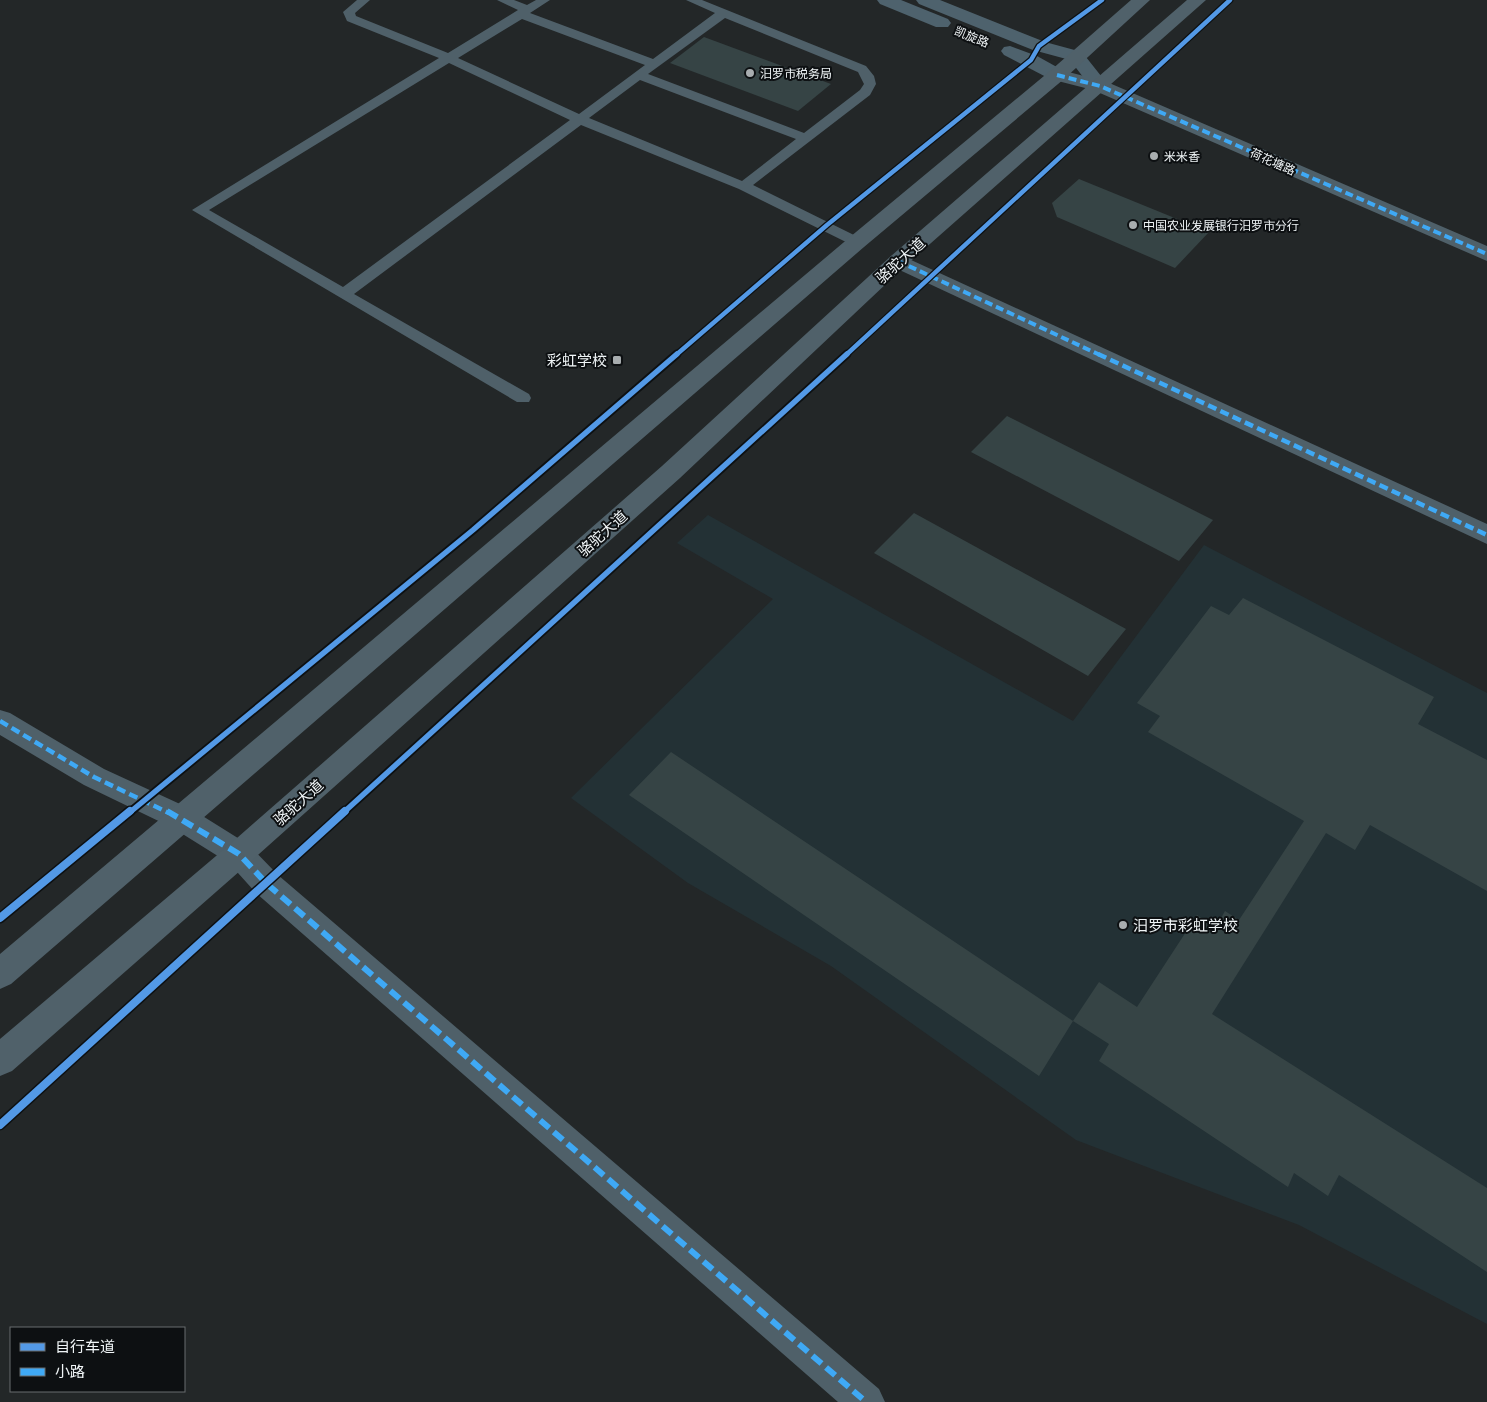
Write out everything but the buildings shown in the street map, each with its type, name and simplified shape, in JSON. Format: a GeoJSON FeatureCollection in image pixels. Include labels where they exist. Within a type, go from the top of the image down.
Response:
{"type":"FeatureCollection","features":[{"type":"Feature","properties":{"kind":"main road"},"geometry":{"type":"LineString","coordinates":[[0,974],[857,242],[1056,75],[1141,0]]}},
{"type":"Feature","properties":{"kind":"main road","name":"骆驼大道"},"geometry":{"type":"LineString","coordinates":[[0,1060],[239,854],[671,472],[898,261],[1197,0]]}},
{"type":"Feature","properties":{"kind":"street","name":"凯旋路"},"geometry":{"type":"LineString","coordinates":[[886,0],[1031,60],[1056,75]]}},
{"type":"Feature","properties":{"kind":"street"},"geometry":{"type":"LineString","coordinates":[[925,0],[1039,46],[1076,56],[1100,86]]}},
{"type":"Feature","properties":{"kind":"street","name":"荷花塘路"},"geometry":{"type":"LineString","coordinates":[[1056,75],[1100,86],[1487,254]]}},
{"type":"Feature","properties":{"kind":"street"},"geometry":{"type":"LineString","coordinates":[[898,261],[1487,535]]}},
{"type":"Feature","properties":{"kind":"street"},"geometry":{"type":"LineString","coordinates":[[0,721],[94,777],[183,819],[239,854],[267,884],[866,1402]]}},
{"type":"Feature","properties":{"kind":"lane"},"geometry":{"type":"LineString","coordinates":[[364,0],[349,12],[351,18],[448,58],[579,119],[744,186],[857,242]]}},
{"type":"Feature","properties":{"kind":"lane"},"geometry":{"type":"LineString","coordinates":[[503,0],[524,12],[654,64]]}},
{"type":"Feature","properties":{"kind":"lane"},"geometry":{"type":"LineString","coordinates":[[524,398],[199,210],[544,0]]}},
{"type":"Feature","properties":{"kind":"lane"},"geometry":{"type":"LineString","coordinates":[[692,0],[862,69],[868,76],[870,84],[865,92],[744,186]]}},
{"type":"Feature","properties":{"kind":"lane"},"geometry":{"type":"LineString","coordinates":[[344,294],[723,13]]}},
{"type":"Feature","properties":{"kind":"lane"},"geometry":{"type":"LineString","coordinates":[[638,76],[806,138]]}},
{"type":"Feature","properties":{"kind":"shaded area","name":"汨罗市彩虹学校"},"geometry":{"type":"Polygon","coordinates":[[[708,515],[1073,721],[1204,545],[1487,693],[1487,1324],[1299,1225],[1076,1140],[831,966],[688,883],[571,798],[773,599],[677,543],[708,515]]]}},
{"type":"Feature","properties":{"kind":"marked path"},"geometry":{"type":"LineString","coordinates":[[1057,75],[1100,86],[1487,254]]}},
{"type":"Feature","properties":{"kind":"marked path"},"geometry":{"type":"LineString","coordinates":[[898,261],[1487,535]]}},
{"type":"Feature","properties":{"kind":"marked path"},"geometry":{"type":"LineString","coordinates":[[0,721],[94,777],[183,819],[239,854],[267,884],[866,1402]]}},
{"type":"Feature","properties":{"kind":"cycle path"},"geometry":{"type":"LineString","coordinates":[[0,918],[473,530],[827,225],[1031,60],[1039,46],[1102,0]]}},
{"type":"Feature","properties":{"kind":"cycle path"},"geometry":{"type":"LineString","coordinates":[[0,1125],[994,220],[1230,0]]}},
{"type":"Feature","properties":{"kind":"place","name":"汨罗市税务局"},"geometry":{"type":"Point","coordinates":[750,73]}},
{"type":"Feature","properties":{"kind":"place","name":"米米香"},"geometry":{"type":"Point","coordinates":[1154,156]}},
{"type":"Feature","properties":{"kind":"place","name":"中国农业发展银行汨罗市分行"},"geometry":{"type":"Point","coordinates":[1133,225]}},
{"type":"Feature","properties":{"kind":"place","name":"彩虹学校"},"geometry":{"type":"Point","coordinates":[617,360]}},
{"type":"Feature","properties":{"kind":"place","name":"汨罗市彩虹学校"},"geometry":{"type":"Point","coordinates":[1123,925]}}]}
